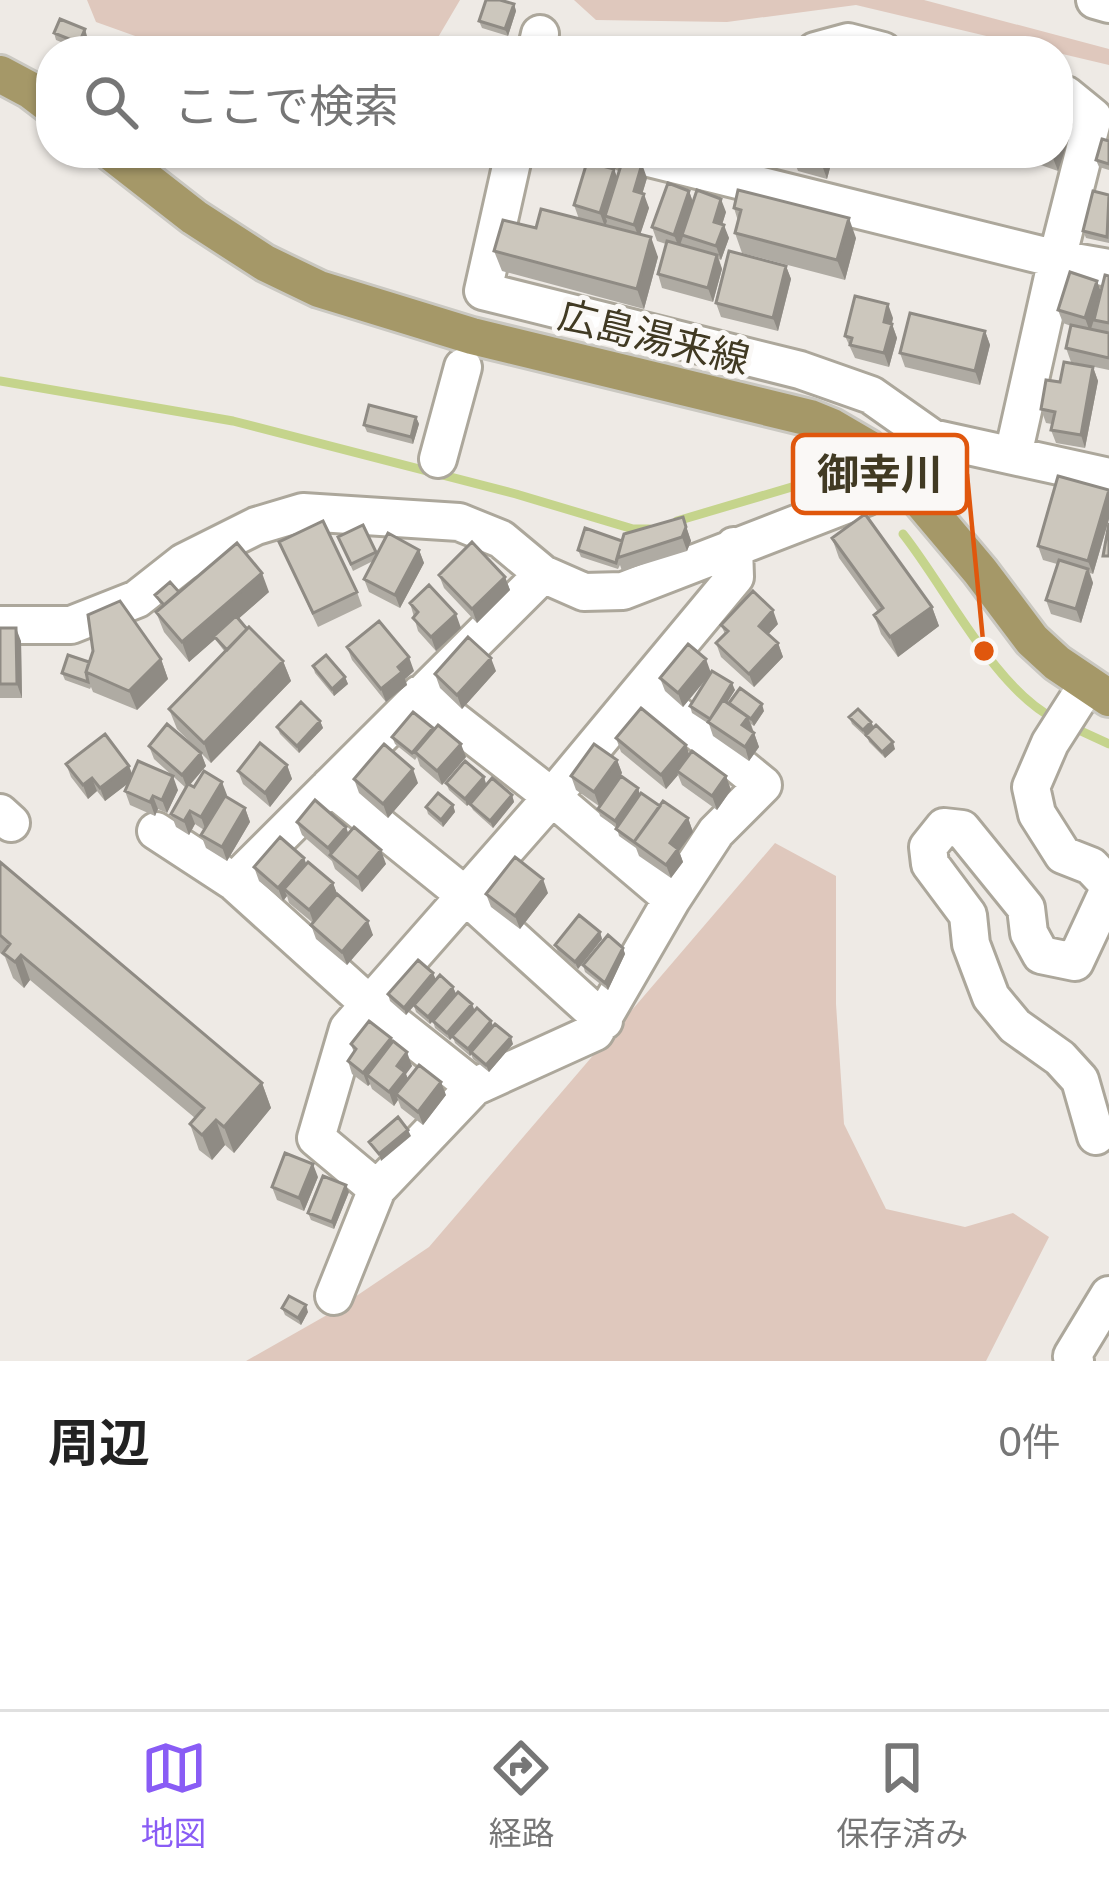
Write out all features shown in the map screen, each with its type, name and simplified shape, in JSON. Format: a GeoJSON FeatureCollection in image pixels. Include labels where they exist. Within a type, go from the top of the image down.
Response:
{"type":"FeatureCollection","features":[{"type":"Feature","properties":{"kind":"main road"},"geometry":{"type":"LineString","coordinates":[[0,74],[36,95]]}},
{"type":"Feature","properties":{"kind":"main road","name":"広島湯来線"},"geometry":{"type":"LineString","coordinates":[[131,168],[194,217],[266,263],[319,289],[472,336],[832,427],[868,448],[900,476],[1032,640],[1098,691]]}},
{"type":"Feature","properties":{"kind":"street"},"geometry":{"type":"LineString","coordinates":[[1095,0],[1109,4]]}},
{"type":"Feature","properties":{"kind":"street"},"geometry":{"type":"LineString","coordinates":[[1013,455],[1093,117],[1073,101]]}},
{"type":"Feature","properties":{"kind":"street"},"geometry":{"type":"LineString","coordinates":[[511,168],[481,299],[800,370],[871,395],[932,438],[1109,477]]}},
{"type":"Feature","properties":{"kind":"street"},"geometry":{"type":"LineString","coordinates":[[737,168],[1057,259],[1109,268]]}},
{"type":"Feature","properties":{"kind":"street"},"geometry":{"type":"LineString","coordinates":[[439,459],[463,367]]}},
{"type":"Feature","properties":{"kind":"street"},"geometry":{"type":"LineString","coordinates":[[0,625],[70,626],[136,599],[184,562],[256,526],[303,512],[460,522],[501,538],[543,574],[584,592],[623,591],[866,496],[900,476]]}},
{"type":"Feature","properties":{"kind":"street"},"geometry":{"type":"LineString","coordinates":[[377,1190],[316,1138],[348,1029],[552,797],[735,577],[734,546]]}},
{"type":"Feature","properties":{"kind":"street"},"geometry":{"type":"LineString","coordinates":[[235,882],[543,574]]}},
{"type":"Feature","properties":{"kind":"street"},"geometry":{"type":"LineString","coordinates":[[334,1296],[377,1190],[474,1087],[595,1032],[716,832],[763,785],[644,688]]}},
{"type":"Feature","properties":{"kind":"street"},"geometry":{"type":"LineString","coordinates":[[1096,1136],[1080,1080],[1060,1058],[1015,1026],[991,997],[971,944],[968,915],[930,864],[928,847],[944,827],[962,829],[1026,908],[1029,933],[1041,956],[1075,962],[1109,887],[1091,866],[1064,855],[1037,814],[1031,788],[1050,743],[1098,691]]}},
{"type":"Feature","properties":{"kind":"street"},"geometry":{"type":"LineString","coordinates":[[420,694],[672,899]]}},
{"type":"Feature","properties":{"kind":"street"},"geometry":{"type":"LineString","coordinates":[[330,786],[466,896],[604,1021]]}},
{"type":"Feature","properties":{"kind":"street"},"geometry":{"type":"LineString","coordinates":[[156,831],[235,882],[368,1004],[474,1087]]}},
{"type":"Feature","properties":{"kind":"street"},"geometry":{"type":"LineString","coordinates":[[1075,1361],[1072,1356],[1109,1295]]}},
{"type":"Feature","properties":{"kind":"shaded area"},"geometry":{"type":"Polygon","coordinates":[[[87,0],[460,0],[439,36],[135,36],[96,22],[87,0]]]}},
{"type":"Feature","properties":{"kind":"shaded area"},"geometry":{"type":"Polygon","coordinates":[[[574,0],[924,0],[1060,36],[987,36],[856,5],[727,22],[596,20],[574,0]]]}},
{"type":"Feature","properties":{"kind":"shaded area"},"geometry":{"type":"Polygon","coordinates":[[[1073,39],[1109,49],[1109,65],[1073,56],[1073,39]]]}},
{"type":"Feature","properties":{"kind":"shaded area"},"geometry":{"type":"Polygon","coordinates":[[[775,843],[836,876],[836,1004],[844,1124],[886,1209],[965,1227],[1013,1213],[1049,1237],[986,1361],[246,1361],[334,1311],[429,1247],[775,843]]]}},
{"type":"Feature","properties":{"kind":"building"},"geometry":{"type":"Polygon","coordinates":[[[486,0],[514,4],[505,29],[479,21],[486,0]]]}},
{"type":"Feature","properties":{"kind":"building"},"geometry":{"type":"Polygon","coordinates":[[[60,19],[85,29],[82,36],[54,33],[60,19]]]}},
{"type":"Feature","properties":{"kind":"building"},"geometry":{"type":"Polygon","coordinates":[[[1102,139],[1109,141],[1109,164],[1096,160],[1102,139]]]}},
{"type":"Feature","properties":{"kind":"building"},"geometry":{"type":"Polygon","coordinates":[[[585,168],[614,169],[600,213],[574,205],[585,168]]]}},
{"type":"Feature","properties":{"kind":"building"},"geometry":{"type":"Polygon","coordinates":[[[620,168],[641,168],[634,191],[644,194],[634,225],[605,216],[620,168]]]}},
{"type":"Feature","properties":{"kind":"building"},"geometry":{"type":"Polygon","coordinates":[[[668,183],[689,191],[674,235],[652,227],[668,183]]]}},
{"type":"Feature","properties":{"kind":"building"},"geometry":{"type":"Polygon","coordinates":[[[697,190],[721,199],[714,222],[724,225],[716,246],[682,235],[697,190]]]}},
{"type":"Feature","properties":{"kind":"building"},"geometry":{"type":"Polygon","coordinates":[[[738,190],[849,218],[837,260],[735,233],[741,210],[734,208],[738,190]]]}},
{"type":"Feature","properties":{"kind":"building"},"geometry":{"type":"Polygon","coordinates":[[[1093,191],[1109,195],[1107,237],[1083,231],[1093,191]]]}},
{"type":"Feature","properties":{"kind":"building"},"geometry":{"type":"Polygon","coordinates":[[[541,209],[651,237],[637,289],[494,251],[503,220],[536,228],[541,209]]]}},
{"type":"Feature","properties":{"kind":"building"},"geometry":{"type":"Polygon","coordinates":[[[667,241],[717,255],[708,288],[658,274],[667,241]]]}},
{"type":"Feature","properties":{"kind":"building"},"geometry":{"type":"Polygon","coordinates":[[[729,251],[786,266],[773,318],[716,303],[729,251]]]}},
{"type":"Feature","properties":{"kind":"building"},"geometry":{"type":"Polygon","coordinates":[[[1070,272],[1097,281],[1085,318],[1058,310],[1070,272]]]}},
{"type":"Feature","properties":{"kind":"building"},"geometry":{"type":"Polygon","coordinates":[[[1105,275],[1109,276],[1109,323],[1094,320],[1105,275]]]}},
{"type":"Feature","properties":{"kind":"building"},"geometry":{"type":"Polygon","coordinates":[[[855,296],[888,304],[884,322],[892,324],[884,353],[850,345],[852,338],[845,336],[855,296]]]}},
{"type":"Feature","properties":{"kind":"building"},"geometry":{"type":"Polygon","coordinates":[[[910,313],[985,331],[975,371],[900,353],[910,313]]]}},
{"type":"Feature","properties":{"kind":"building"},"geometry":{"type":"Polygon","coordinates":[[[1071,325],[1109,333],[1109,358],[1066,348],[1071,325]]]}},
{"type":"Feature","properties":{"kind":"building"},"geometry":{"type":"Polygon","coordinates":[[[1064,362],[1093,367],[1081,435],[1051,430],[1055,412],[1041,409],[1046,380],[1060,382],[1064,362]]]}},
{"type":"Feature","properties":{"kind":"building"},"geometry":{"type":"Polygon","coordinates":[[[369,405],[416,417],[411,437],[364,425],[369,405]]]}},
{"type":"Feature","properties":{"kind":"building"},"geometry":{"type":"Polygon","coordinates":[[[1058,476],[1109,490],[1088,561],[1038,546],[1058,476]]]}},
{"type":"Feature","properties":{"kind":"building"},"geometry":{"type":"Polygon","coordinates":[[[865,514],[932,607],[890,637],[874,615],[883,608],[832,538],[865,514]]]}},
{"type":"Feature","properties":{"kind":"building"},"geometry":{"type":"Polygon","coordinates":[[[683,517],[682,537],[617,558],[624,534],[683,517]]]}},
{"type":"Feature","properties":{"kind":"building"},"geometry":{"type":"Polygon","coordinates":[[[323,521],[357,592],[313,613],[279,542],[323,521]]]}},
{"type":"Feature","properties":{"kind":"building"},"geometry":{"type":"Polygon","coordinates":[[[1109,523],[1109,556],[1103,556],[1109,523]]]}},
{"type":"Feature","properties":{"kind":"building"},"geometry":{"type":"Polygon","coordinates":[[[363,525],[376,552],[351,564],[338,537],[363,525]]]}},
{"type":"Feature","properties":{"kind":"building"},"geometry":{"type":"Polygon","coordinates":[[[585,528],[622,541],[616,563],[578,550],[585,528]]]}},
{"type":"Feature","properties":{"kind":"building"},"geometry":{"type":"Polygon","coordinates":[[[388,533],[419,550],[395,595],[364,579],[388,533]]]}},
{"type":"Feature","properties":{"kind":"building"},"geometry":{"type":"Polygon","coordinates":[[[472,542],[505,577],[472,609],[439,575],[472,542]]]}},
{"type":"Feature","properties":{"kind":"building"},"geometry":{"type":"Polygon","coordinates":[[[237,543],[262,573],[182,642],[156,612],[237,543]]]}},
{"type":"Feature","properties":{"kind":"building"},"geometry":{"type":"Polygon","coordinates":[[[1059,560],[1088,569],[1076,609],[1046,600],[1059,560]]]}},
{"type":"Feature","properties":{"kind":"building"},"geometry":{"type":"Polygon","coordinates":[[[170,582],[179,592],[164,605],[155,595],[170,582]]]}},
{"type":"Feature","properties":{"kind":"building"},"geometry":{"type":"Polygon","coordinates":[[[429,585],[456,614],[431,637],[413,618],[418,612],[410,603],[429,585]]]}},
{"type":"Feature","properties":{"kind":"building"},"geometry":{"type":"Polygon","coordinates":[[[753,591],[773,610],[759,626],[778,643],[749,674],[716,643],[728,631],[721,625],[753,591]]]}},
{"type":"Feature","properties":{"kind":"building"},"geometry":{"type":"Polygon","coordinates":[[[120,601],[161,659],[129,691],[86,672],[93,651],[88,615],[120,601]]]}},
{"type":"Feature","properties":{"kind":"building"},"geometry":{"type":"Polygon","coordinates":[[[236,616],[247,629],[227,650],[214,636],[236,616]]]}},
{"type":"Feature","properties":{"kind":"building"},"geometry":{"type":"Polygon","coordinates":[[[379,621],[409,657],[398,667],[402,672],[381,689],[347,647],[379,621]]]}},
{"type":"Feature","properties":{"kind":"building"},"geometry":{"type":"Polygon","coordinates":[[[249,627],[283,661],[204,743],[169,709],[249,627]]]}},
{"type":"Feature","properties":{"kind":"building"},"geometry":{"type":"Polygon","coordinates":[[[0,628],[16,628],[17,684],[0,684],[0,628]]]}},
{"type":"Feature","properties":{"kind":"building"},"geometry":{"type":"Polygon","coordinates":[[[468,637],[491,658],[457,695],[435,674],[468,637]]]}},
{"type":"Feature","properties":{"kind":"building"},"geometry":{"type":"Polygon","coordinates":[[[688,644],[706,659],[678,693],[660,678],[688,644]]]}},
{"type":"Feature","properties":{"kind":"building"},"geometry":{"type":"Polygon","coordinates":[[[68,655],[89,662],[88,682],[62,673],[68,655]]]}},
{"type":"Feature","properties":{"kind":"building"},"geometry":{"type":"Polygon","coordinates":[[[326,655],[345,677],[332,689],[313,666],[326,655]]]}},
{"type":"Feature","properties":{"kind":"building"},"geometry":{"type":"Polygon","coordinates":[[[712,671],[732,683],[710,719],[690,706],[712,671]]]}},
{"type":"Feature","properties":{"kind":"building"},"geometry":{"type":"Polygon","coordinates":[[[740,688],[762,704],[751,719],[729,703],[740,688]]]}},
{"type":"Feature","properties":{"kind":"building"},"geometry":{"type":"Polygon","coordinates":[[[723,700],[748,717],[742,725],[754,733],[745,747],[708,722],[723,700]]]}},
{"type":"Feature","properties":{"kind":"building"},"geometry":{"type":"Polygon","coordinates":[[[301,702],[320,721],[297,746],[277,727],[301,702]]]}},
{"type":"Feature","properties":{"kind":"building"},"geometry":{"type":"Polygon","coordinates":[[[641,708],[686,745],[661,775],[616,738],[641,708]]]}},
{"type":"Feature","properties":{"kind":"building"},"geometry":{"type":"Polygon","coordinates":[[[858,709],[871,722],[863,730],[849,717],[858,709]]]}},
{"type":"Feature","properties":{"kind":"building"},"geometry":{"type":"Polygon","coordinates":[[[413,712],[433,728],[412,753],[392,737],[413,712]]]}},
{"type":"Feature","properties":{"kind":"building"},"geometry":{"type":"Polygon","coordinates":[[[167,724],[201,753],[182,775],[149,746],[167,724]]]}},
{"type":"Feature","properties":{"kind":"building"},"geometry":{"type":"Polygon","coordinates":[[[438,725],[461,744],[437,771],[415,752],[438,725]]]}},
{"type":"Feature","properties":{"kind":"building"},"geometry":{"type":"Polygon","coordinates":[[[876,725],[893,742],[882,752],[866,735],[876,725]]]}},
{"type":"Feature","properties":{"kind":"building"},"geometry":{"type":"Polygon","coordinates":[[[105,734],[129,766],[100,788],[92,778],[83,785],[66,764],[105,734]]]}},
{"type":"Feature","properties":{"kind":"building"},"geometry":{"type":"Polygon","coordinates":[[[260,743],[287,765],[265,793],[238,771],[260,743]]]}},
{"type":"Feature","properties":{"kind":"building"},"geometry":{"type":"Polygon","coordinates":[[[384,744],[413,769],[383,804],[354,779],[384,744]]]}},
{"type":"Feature","properties":{"kind":"building"},"geometry":{"type":"Polygon","coordinates":[[[594,744],[617,760],[594,792],[571,776],[594,744]]]}},
{"type":"Feature","properties":{"kind":"building"},"geometry":{"type":"Polygon","coordinates":[[[692,751],[726,776],[712,796],[677,771],[692,751]]]}},
{"type":"Feature","properties":{"kind":"building"},"geometry":{"type":"Polygon","coordinates":[[[138,761],[173,776],[162,800],[153,796],[150,802],[125,791],[138,761]]]}},
{"type":"Feature","properties":{"kind":"building"},"geometry":{"type":"Polygon","coordinates":[[[465,761],[484,777],[465,799],[446,783],[465,761]]]}},
{"type":"Feature","properties":{"kind":"building"},"geometry":{"type":"Polygon","coordinates":[[[204,771],[222,782],[201,817],[190,811],[184,821],[171,814],[188,784],[194,787],[204,771]]]}},
{"type":"Feature","properties":{"kind":"building"},"geometry":{"type":"Polygon","coordinates":[[[621,776],[638,788],[615,821],[598,809],[621,776]]]}},
{"type":"Feature","properties":{"kind":"building"},"geometry":{"type":"Polygon","coordinates":[[[492,778],[512,795],[490,821],[470,804],[492,778]]]}},
{"type":"Feature","properties":{"kind":"building"},"geometry":{"type":"Polygon","coordinates":[[[438,793],[453,805],[441,820],[426,807],[438,793]]]}},
{"type":"Feature","properties":{"kind":"building"},"geometry":{"type":"Polygon","coordinates":[[[641,793],[660,806],[634,842],[616,829],[641,793]]]}},
{"type":"Feature","properties":{"kind":"building"},"geometry":{"type":"Polygon","coordinates":[[[225,796],[245,808],[222,847],[201,835],[225,796]]]}},
{"type":"Feature","properties":{"kind":"building"},"geometry":{"type":"Polygon","coordinates":[[[315,800],[346,827],[328,848],[297,822],[315,800]]]}},
{"type":"Feature","properties":{"kind":"building"},"geometry":{"type":"Polygon","coordinates":[[[663,801],[688,818],[670,843],[678,849],[666,865],[634,842],[663,801]]]}},
{"type":"Feature","properties":{"kind":"building"},"geometry":{"type":"Polygon","coordinates":[[[354,827],[381,850],[358,878],[330,855],[354,827]]]}},
{"type":"Feature","properties":{"kind":"building"},"geometry":{"type":"Polygon","coordinates":[[[280,837],[304,858],[278,888],[254,867],[280,837]]]}},
{"type":"Feature","properties":{"kind":"building"},"geometry":{"type":"Polygon","coordinates":[[[515,857],[543,879],[515,916],[486,894],[515,857]]]}},
{"type":"Feature","properties":{"kind":"building"},"geometry":{"type":"Polygon","coordinates":[[[0,862],[262,1083],[224,1127],[216,1120],[202,1135],[190,1124],[204,1108],[21,955],[15,962],[3,953],[10,944],[0,935],[0,862]]]}},
{"type":"Feature","properties":{"kind":"building"},"geometry":{"type":"Polygon","coordinates":[[[308,862],[333,883],[309,910],[284,889],[308,862]]]}},
{"type":"Feature","properties":{"kind":"building"},"geometry":{"type":"Polygon","coordinates":[[[337,894],[368,921],[342,952],[311,925],[337,894]]]}},
{"type":"Feature","properties":{"kind":"building"},"geometry":{"type":"Polygon","coordinates":[[[579,915],[600,932],[575,962],[555,945],[579,915]]]}},
{"type":"Feature","properties":{"kind":"building"},"geometry":{"type":"Polygon","coordinates":[[[608,935],[623,948],[605,983],[583,965],[608,935]]]}},
{"type":"Feature","properties":{"kind":"building"},"geometry":{"type":"Polygon","coordinates":[[[418,960],[433,973],[404,1008],[388,994],[418,960]]]}},
{"type":"Feature","properties":{"kind":"building"},"geometry":{"type":"Polygon","coordinates":[[[440,975],[453,987],[428,1017],[414,1005],[440,975]]]}},
{"type":"Feature","properties":{"kind":"building"},"geometry":{"type":"Polygon","coordinates":[[[458,992],[472,1004],[447,1033],[433,1021],[458,992]]]}},
{"type":"Feature","properties":{"kind":"building"},"geometry":{"type":"Polygon","coordinates":[[[477,1008],[491,1021],[468,1049],[452,1036],[477,1008]]]}},
{"type":"Feature","properties":{"kind":"building"},"geometry":{"type":"Polygon","coordinates":[[[369,1021],[391,1038],[363,1073],[348,1061],[356,1049],[351,1044],[369,1021]]]}},
{"type":"Feature","properties":{"kind":"building"},"geometry":{"type":"Polygon","coordinates":[[[495,1024],[511,1037],[486,1065],[471,1052],[495,1024]]]}},
{"type":"Feature","properties":{"kind":"building"},"geometry":{"type":"Polygon","coordinates":[[[393,1041],[407,1052],[397,1066],[405,1072],[389,1092],[367,1075],[393,1041]]]}},
{"type":"Feature","properties":{"kind":"building"},"geometry":{"type":"Polygon","coordinates":[[[419,1065],[441,1082],[418,1112],[396,1094],[419,1065]]]}},
{"type":"Feature","properties":{"kind":"building"},"geometry":{"type":"Polygon","coordinates":[[[398,1117],[408,1130],[379,1154],[369,1142],[398,1117]]]}},
{"type":"Feature","properties":{"kind":"building"},"geometry":{"type":"Polygon","coordinates":[[[285,1153],[313,1164],[299,1198],[272,1187],[285,1153]]]}},
{"type":"Feature","properties":{"kind":"building"},"geometry":{"type":"Polygon","coordinates":[[[323,1176],[346,1185],[332,1222],[308,1213],[323,1176]]]}},
{"type":"Feature","properties":{"kind":"building"},"geometry":{"type":"Polygon","coordinates":[[[289,1296],[306,1305],[298,1318],[282,1308],[289,1296]]]}},
{"type":"Feature","properties":{"kind":"waterway"},"geometry":{"type":"LineString","coordinates":[[0,381],[233,421],[633,529],[649,529]]}},
{"type":"Feature","properties":{"kind":"waterway"},"geometry":{"type":"LineString","coordinates":[[677,521],[802,484],[823,484]]}},
{"type":"Feature","properties":{"kind":"waterway"},"geometry":{"type":"LineString","coordinates":[[903,534],[991,661],[1012,685],[1055,719]]}},
{"type":"Feature","properties":{"kind":"waterway"},"geometry":{"type":"LineString","coordinates":[[1070,726],[1109,744]]}},
{"type":"Feature","properties":{"kind":"place","name":"御幸川"},"geometry":{"type":"Point","coordinates":[984,651]}}]}
